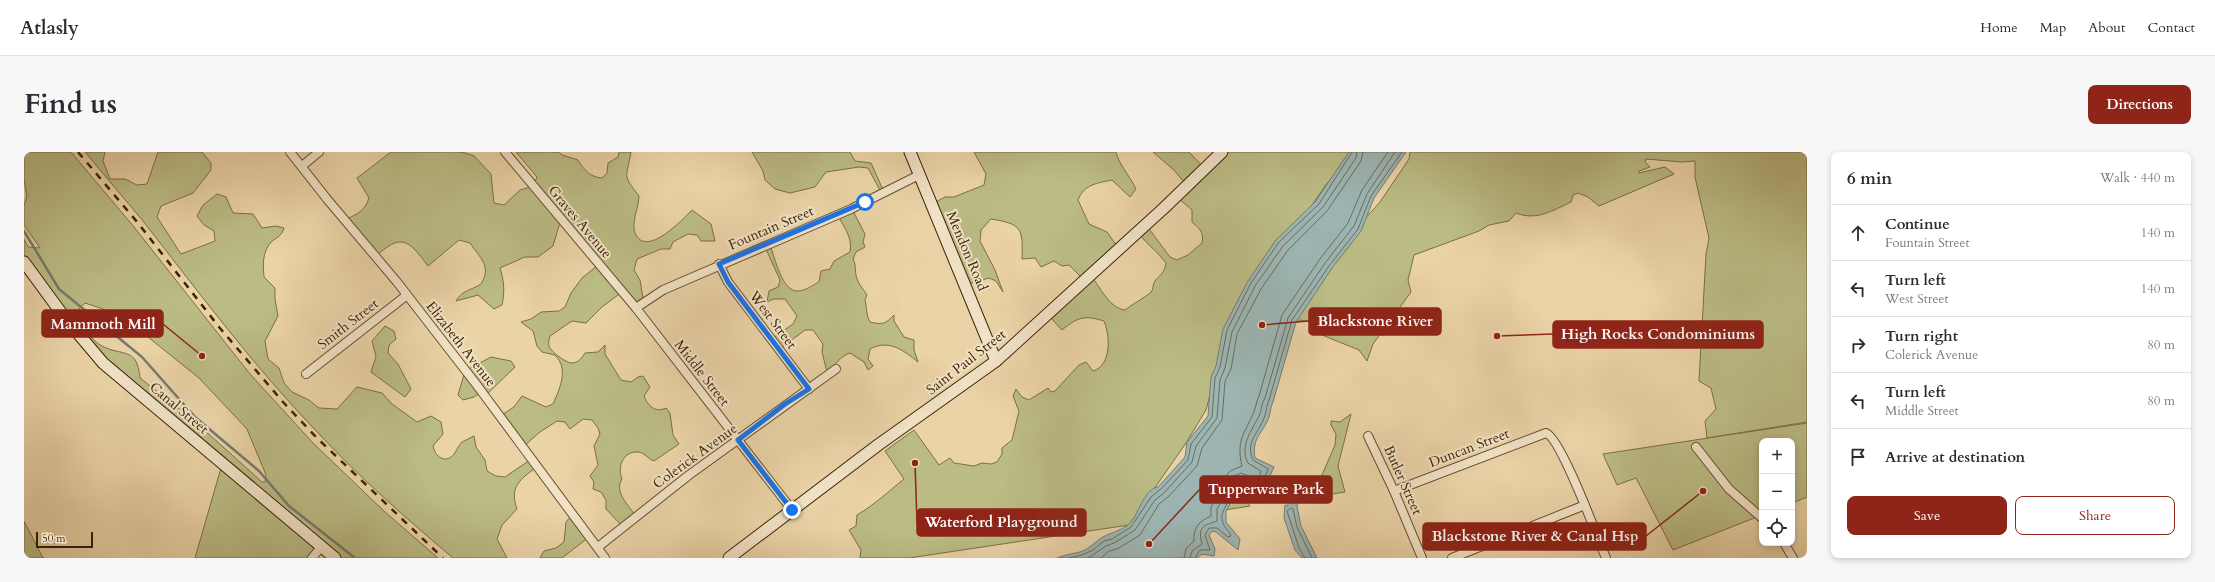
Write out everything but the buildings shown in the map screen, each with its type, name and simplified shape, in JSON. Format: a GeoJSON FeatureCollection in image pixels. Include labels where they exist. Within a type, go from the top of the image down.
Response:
{"type":"FeatureCollection","features":[{"type":"Feature","properties":{"kind":"street","name":"Elizabeth Avenue"},"geometry":{"type":"LineString","coordinates":[[290,152],[407,295],[605,558]]}},
{"type":"Feature","properties":{"kind":"street"},"geometry":{"type":"LineString","coordinates":[[302,166],[319,152]]}},
{"type":"Feature","properties":{"kind":"street","name":"Graves Avenue"},"geometry":{"type":"LineString","coordinates":[[505,152],[636,308]]}},
{"type":"Feature","properties":{"kind":"street","name":"Mendon Road"},"geometry":{"type":"LineString","coordinates":[[910,152],[996,361]]}},
{"type":"Feature","properties":{"kind":"street","name":"Saint Paul Street"},"geometry":{"type":"LineString","coordinates":[[729,558],[878,445],[996,361],[1164,208],[1222,152]]}},
{"type":"Feature","properties":{"kind":"street","name":"Fountain Street"},"geometry":{"type":"LineString","coordinates":[[636,308],[663,290],[719,264],[851,209],[919,175]]}},
{"type":"Feature","properties":{"kind":"street","name":"Canal Street"},"geometry":{"type":"LineString","coordinates":[[24,262],[65,318],[103,363],[335,558]]}},
{"type":"Feature","properties":{"kind":"street","name":"West Street"},"geometry":{"type":"LineString","coordinates":[[719,264],[728,282],[809,389]]}},
{"type":"Feature","properties":{"kind":"street","name":"Smith Street"},"geometry":{"type":"LineString","coordinates":[[306,374],[407,295]]}},
{"type":"Feature","properties":{"kind":"street","name":"Middle Street"},"geometry":{"type":"LineString","coordinates":[[636,308],[792,510]]}},
{"type":"Feature","properties":{"kind":"street","name":"Colerick Avenue"},"geometry":{"type":"LineString","coordinates":[[598,547],[689,475],[785,404],[809,389],[836,369]]}},
{"type":"Feature","properties":{"kind":"street","name":"Duncan Street"},"geometry":{"type":"LineString","coordinates":[[1394,491],[1542,434],[1550,434],[1553,437],[1585,505]]}},
{"type":"Feature","properties":{"kind":"street","name":"Butler Street"},"geometry":{"type":"LineString","coordinates":[[1368,436],[1394,491],[1422,558]]}},
{"type":"Feature","properties":{"kind":"street"},"geometry":{"type":"LineString","coordinates":[[1696,447],[1729,489],[1759,515]]}},
{"type":"Feature","properties":{"kind":"street"},"geometry":{"type":"LineString","coordinates":[[1452,558],[1585,505],[1606,558]]}},
{"type":"Feature","properties":{"kind":"street"},"geometry":{"type":"LineString","coordinates":[[312,558],[322,546]]}},
{"type":"Feature","properties":{"kind":"street"},"geometry":{"type":"LineString","coordinates":[[1786,546],[1792,558]]}},
{"type":"Feature","properties":{"kind":"green space"},"geometry":{"type":"Polygon","coordinates":[[[24,152],[71,152],[134,227],[250,374],[313,443],[385,512],[438,558],[334,558],[323,548],[312,558],[195,558],[221,468],[107,366],[24,261],[24,239],[28,247],[40,248],[24,225],[24,205],[27,196],[24,180],[24,152]],[[85,303],[79,309],[78,318],[98,344],[128,354],[132,357],[136,361],[140,378],[192,419],[262,482],[265,482],[266,475],[247,429],[199,378],[143,333],[103,309],[85,303]]]}},
{"type":"Feature","properties":{"kind":"green space"},"geometry":{"type":"Polygon","coordinates":[[[85,152],[105,152],[103,161],[110,179],[125,179],[137,185],[147,184],[158,152],[202,152],[211,163],[211,170],[193,193],[161,206],[157,217],[181,254],[215,241],[214,231],[204,225],[197,216],[203,205],[217,194],[226,197],[233,213],[253,214],[262,228],[276,226],[284,228],[280,235],[268,246],[264,259],[264,277],[275,288],[278,316],[265,341],[268,359],[279,368],[284,383],[292,392],[309,400],[319,408],[337,409],[357,387],[382,393],[392,404],[417,422],[431,416],[441,422],[443,434],[433,446],[438,456],[441,458],[448,459],[452,457],[462,442],[474,436],[476,447],[485,460],[487,471],[496,476],[505,477],[530,460],[537,467],[521,480],[515,489],[514,495],[517,509],[502,525],[497,539],[507,558],[453,558],[368,483],[296,410],[273,384],[143,221],[85,152]]]}},
{"type":"Feature","properties":{"kind":"green space"},"geometry":{"type":"Polygon","coordinates":[[[391,152],[462,152],[474,156],[491,174],[494,203],[504,205],[520,190],[533,186],[537,177],[516,152],[559,152],[562,155],[578,160],[588,172],[594,176],[602,178],[607,173],[608,163],[618,157],[619,152],[631,152],[627,175],[630,183],[639,196],[634,229],[640,240],[647,242],[664,235],[692,210],[711,224],[715,241],[701,241],[697,235],[688,234],[673,242],[670,249],[661,249],[637,259],[634,270],[640,280],[643,298],[633,304],[622,292],[602,307],[586,323],[572,321],[550,336],[550,348],[569,363],[580,360],[585,353],[598,352],[605,345],[605,354],[621,380],[631,382],[638,377],[643,376],[650,387],[644,396],[650,406],[658,410],[666,408],[670,413],[673,435],[679,444],[654,461],[642,453],[633,452],[628,454],[622,461],[620,470],[622,479],[620,484],[621,494],[636,516],[623,527],[606,509],[606,500],[601,492],[593,489],[594,482],[590,476],[598,465],[594,446],[600,434],[598,428],[592,420],[583,419],[570,429],[565,422],[557,421],[540,432],[524,446],[500,416],[514,407],[522,396],[546,407],[553,404],[562,379],[562,366],[555,355],[542,352],[537,346],[533,331],[521,322],[531,319],[541,312],[559,311],[565,307],[571,293],[582,278],[599,264],[561,219],[553,246],[538,257],[525,257],[500,268],[504,286],[502,305],[494,309],[478,295],[456,301],[464,292],[481,284],[484,278],[485,267],[483,262],[470,243],[459,240],[428,266],[415,250],[404,242],[391,244],[375,257],[344,220],[360,212],[369,198],[357,178],[391,152]]]}},
{"type":"Feature","properties":{"kind":"green space"},"geometry":{"type":"Polygon","coordinates":[[[752,152],[850,152],[855,161],[871,163],[884,192],[882,194],[868,168],[859,167],[826,172],[815,187],[790,193],[775,189],[765,180],[763,171],[752,152]]]}},
{"type":"Feature","properties":{"kind":"green space"},"geometry":{"type":"Polygon","coordinates":[[[974,152],[1116,152],[1117,157],[1136,189],[1130,197],[1112,180],[1097,183],[1088,187],[1078,200],[1089,224],[1107,232],[1119,249],[1091,276],[1114,306],[1125,310],[1151,292],[1154,282],[1165,269],[1166,263],[1139,234],[1147,226],[1170,257],[1177,260],[1188,255],[1202,243],[1201,231],[1192,222],[1192,210],[1178,198],[1187,186],[1174,170],[1153,152],[1189,152],[1206,170],[1223,152],[1354,152],[1325,186],[1306,214],[1219,363],[1206,410],[1186,443],[1129,525],[909,558],[860,558],[861,550],[849,530],[856,526],[857,515],[875,503],[904,479],[885,451],[914,430],[939,465],[950,458],[954,463],[974,466],[982,463],[991,464],[997,462],[1002,454],[1002,448],[1012,440],[1019,411],[1013,396],[1016,389],[1022,397],[1029,400],[1048,388],[1051,392],[1055,391],[1079,365],[1086,362],[1093,371],[1099,368],[1104,363],[1108,349],[1104,321],[1091,318],[1082,318],[1072,322],[1062,330],[1048,315],[1084,280],[1069,265],[1062,266],[1054,261],[1041,267],[1035,258],[1022,259],[1021,234],[1015,226],[1009,223],[991,219],[981,230],[980,241],[995,270],[1003,292],[996,281],[989,278],[965,285],[932,204],[945,197],[954,197],[984,185],[986,174],[974,152]]]}},
{"type":"Feature","properties":{"kind":"green space"},"geometry":{"type":"Polygon","coordinates":[[[1410,152],[1807,152],[1807,422],[1707,438],[1705,421],[1716,409],[1711,388],[1699,381],[1706,254],[1709,238],[1695,177],[1695,161],[1682,162],[1646,159],[1645,162],[1650,167],[1639,171],[1639,173],[1665,167],[1674,174],[1599,206],[1588,197],[1578,193],[1573,195],[1571,202],[1551,212],[1530,216],[1516,213],[1509,221],[1489,225],[1479,231],[1414,255],[1408,280],[1411,292],[1373,344],[1367,361],[1359,350],[1322,335],[1314,322],[1300,320],[1282,331],[1310,280],[1380,202],[1409,159],[1410,152]]]}},
{"type":"Feature","properties":{"kind":"green space"},"geometry":{"type":"Polygon","coordinates":[[[853,211],[865,234],[863,242],[865,247],[856,252],[853,259],[855,263],[856,275],[860,285],[867,295],[865,300],[870,322],[886,322],[894,315],[894,321],[904,337],[914,340],[914,350],[918,362],[896,347],[883,345],[870,349],[868,359],[873,366],[868,370],[864,362],[850,353],[846,354],[827,372],[822,352],[823,344],[813,330],[805,330],[780,349],[773,338],[793,324],[797,316],[785,299],[773,299],[767,302],[769,291],[778,287],[780,280],[765,247],[770,245],[783,280],[788,286],[792,290],[798,291],[806,289],[819,282],[821,271],[830,269],[834,261],[850,252],[851,247],[849,237],[838,216],[853,211]]]}},
{"type":"Feature","properties":{"kind":"green space"},"geometry":{"type":"Polygon","coordinates":[[[385,326],[394,331],[396,339],[389,345],[388,353],[398,364],[411,389],[405,397],[371,372],[376,357],[372,341],[385,326]]]}},
{"type":"Feature","properties":{"kind":"green space"},"geometry":{"type":"Polygon","coordinates":[[[491,357],[511,361],[515,367],[486,395],[480,393],[474,397],[463,400],[458,395],[465,371],[491,357]]]}},
{"type":"Feature","properties":{"kind":"green space"},"geometry":{"type":"Polygon","coordinates":[[[1351,414],[1338,466],[1345,492],[1308,498],[1312,482],[1322,475],[1335,445],[1336,434],[1331,425],[1331,421],[1340,422],[1351,414]]]}},
{"type":"Feature","properties":{"kind":"green space"},"geometry":{"type":"Polygon","coordinates":[[[1807,423],[1807,497],[1795,502],[1795,438],[1759,438],[1759,516],[1673,550],[1636,478],[1617,485],[1603,454],[1807,423]]]}},
{"type":"Feature","properties":{"kind":"green space"},"geometry":{"type":"Polygon","coordinates":[[[1237,479],[1251,484],[1246,501],[1250,506],[1213,512],[1237,479]]]}},
{"type":"Feature","properties":{"kind":"green space"},"geometry":{"type":"Polygon","coordinates":[[[573,514],[589,537],[562,558],[540,558],[544,551],[556,548],[564,542],[566,522],[573,514]]]}},
{"type":"Feature","properties":{"kind":"green space"},"geometry":{"type":"Polygon","coordinates":[[[24,521],[42,556],[44,558],[24,558],[24,521]]]}},
{"type":"Feature","properties":{"kind":"water"},"geometry":{"type":"Polygon","coordinates":[[[1349,152],[1406,152],[1374,198],[1361,231],[1332,268],[1296,322],[1269,417],[1256,440],[1255,445],[1255,458],[1274,467],[1268,480],[1271,482],[1267,493],[1241,482],[1236,488],[1226,511],[1226,522],[1240,539],[1238,550],[1216,532],[1212,531],[1209,535],[1215,549],[1214,556],[1202,554],[1197,558],[1057,558],[1083,551],[1101,538],[1128,525],[1149,493],[1158,487],[1185,457],[1187,442],[1208,416],[1211,377],[1216,366],[1223,329],[1248,281],[1276,240],[1315,202],[1349,152]]]}},
{"type":"Feature","properties":{"kind":"water"},"geometry":{"type":"Polygon","coordinates":[[[1298,484],[1303,486],[1297,506],[1301,526],[1317,558],[1302,558],[1295,550],[1284,518],[1285,505],[1287,506],[1298,484]]]}},
{"type":"Feature","properties":{"kind":"waterway"},"geometry":{"type":"LineString","coordinates":[[24,231],[59,289],[142,357],[195,417],[259,471],[289,506],[355,558]]}},
{"type":"Feature","properties":{"kind":"railway"},"geometry":{"type":"LineString","coordinates":[[78,152],[138,223],[219,327],[283,402],[317,438],[443,558]]}},
{"type":"Feature","properties":{"kind":"place","name":"Blackstone River"},"geometry":{"type":"Point","coordinates":[1262,325]}},
{"type":"Feature","properties":{"kind":"place","name":"High Rocks Condominiums"},"geometry":{"type":"Point","coordinates":[1497,336]}},
{"type":"Feature","properties":{"kind":"place","name":"Mammoth Mill"},"geometry":{"type":"Point","coordinates":[202,356]}},
{"type":"Feature","properties":{"kind":"place","name":"Waterford Playground"},"geometry":{"type":"Point","coordinates":[915,463]}},
{"type":"Feature","properties":{"kind":"place","name":"Blackstone River & Canal Hsp"},"geometry":{"type":"Point","coordinates":[1703,491]}},
{"type":"Feature","properties":{"kind":"place","name":"Tupperware Park"},"geometry":{"type":"Point","coordinates":[1149,544]}},
{"type":"Feature","properties":{"kind":"route"},"geometry":{"type":"LineString","coordinates":[[792,510],[738,440],[785,404],[809,389],[728,282],[719,264],[865,202]]}}]}
